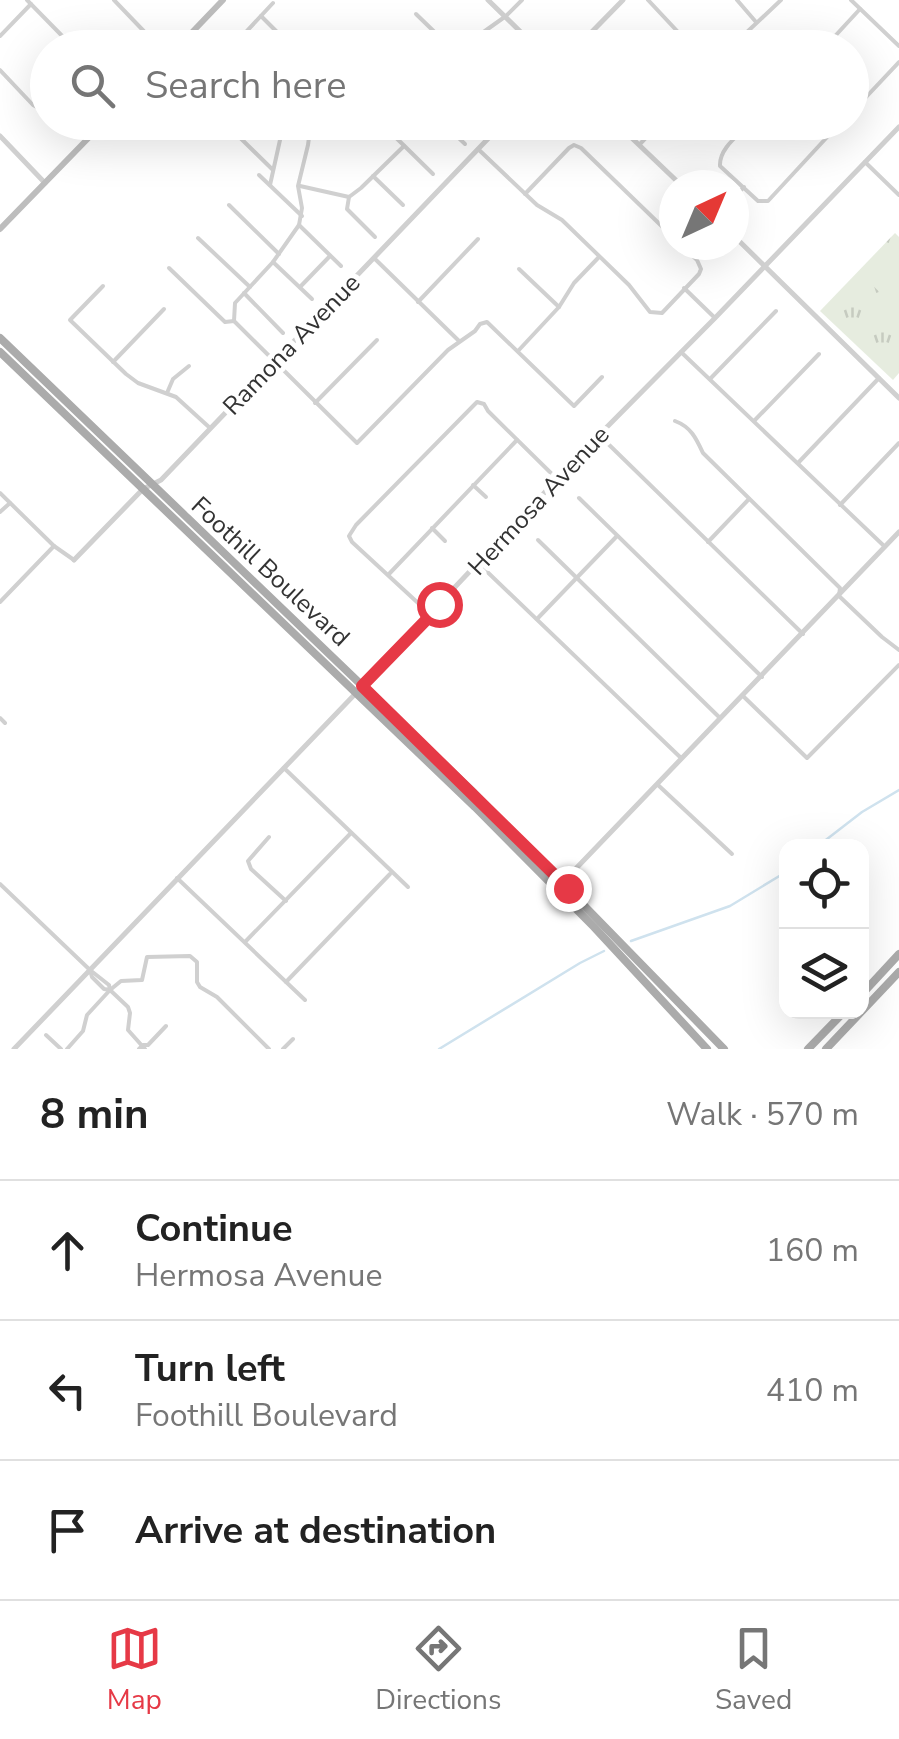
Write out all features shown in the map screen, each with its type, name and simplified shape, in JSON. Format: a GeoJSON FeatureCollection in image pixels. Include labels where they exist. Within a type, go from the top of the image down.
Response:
{"type":"FeatureCollection","features":[{"type":"Feature","properties":{"kind":"main road"},"geometry":{"type":"LineString","coordinates":[[194,30],[223,0]]}},
{"type":"Feature","properties":{"kind":"main road"},"geometry":{"type":"LineString","coordinates":[[0,229],[86,140]]}},
{"type":"Feature","properties":{"kind":"main road","name":"Foothill Boulevard"},"geometry":{"type":"LineString","coordinates":[[0,338],[147,487]]}},
{"type":"Feature","properties":{"kind":"main road","name":"Foothill Boulevard"},"geometry":{"type":"LineString","coordinates":[[0,352],[359,689],[724,1049]]}},
{"type":"Feature","properties":{"kind":"main road","name":"Foothill Boulevard"},"geometry":{"type":"LineString","coordinates":[[560,886],[706,1049]]}},
{"type":"Feature","properties":{"kind":"main road"},"geometry":{"type":"LineString","coordinates":[[869,986],[899,954]]}},
{"type":"Feature","properties":{"kind":"main road"},"geometry":{"type":"LineString","coordinates":[[826,1049],[899,972]]}},
{"type":"Feature","properties":{"kind":"main road"},"geometry":{"type":"LineString","coordinates":[[808,1049],[837,1019]]}},
{"type":"Feature","properties":{"kind":"street"},"geometry":{"type":"LineString","coordinates":[[488,0],[520,30]]}},
{"type":"Feature","properties":{"kind":"street"},"geometry":{"type":"LineString","coordinates":[[487,30],[522,0]]}},
{"type":"Feature","properties":{"kind":"street"},"geometry":{"type":"LineString","coordinates":[[593,30],[622,0]]}},
{"type":"Feature","properties":{"kind":"street"},"geometry":{"type":"LineString","coordinates":[[648,0],[676,30]]}},
{"type":"Feature","properties":{"kind":"street"},"geometry":{"type":"LineString","coordinates":[[737,0],[756,22]]}},
{"type":"Feature","properties":{"kind":"street"},"geometry":{"type":"LineString","coordinates":[[748,30],[781,0]]}},
{"type":"Feature","properties":{"kind":"street"},"geometry":{"type":"LineString","coordinates":[[851,0],[899,46]]}},
{"type":"Feature","properties":{"kind":"street"},"geometry":{"type":"LineString","coordinates":[[117,1],[144,30]]}},
{"type":"Feature","properties":{"kind":"street"},"geometry":{"type":"LineString","coordinates":[[0,36],[29,2],[56,30]]}},
{"type":"Feature","properties":{"kind":"street"},"geometry":{"type":"LineString","coordinates":[[248,30],[273,3]]}},
{"type":"Feature","properties":{"kind":"street"},"geometry":{"type":"LineString","coordinates":[[841,30],[860,10]]}},
{"type":"Feature","properties":{"kind":"street"},"geometry":{"type":"LineString","coordinates":[[416,14],[432,30]]}},
{"type":"Feature","properties":{"kind":"street"},"geometry":{"type":"LineString","coordinates":[[261,16],[275,30]]}},
{"type":"Feature","properties":{"kind":"street"},"geometry":{"type":"LineString","coordinates":[[869,94],[899,62]]}},
{"type":"Feature","properties":{"kind":"street"},"geometry":{"type":"LineString","coordinates":[[0,70],[30,102]]}},
{"type":"Feature","properties":{"kind":"street","name":"Hermosa Avenue"},"geometry":{"type":"LineString","coordinates":[[14,1049],[599,435],[899,127]]}},
{"type":"Feature","properties":{"kind":"street"},"geometry":{"type":"LineString","coordinates":[[0,136],[45,182]]}},
{"type":"Feature","properties":{"kind":"street"},"geometry":{"type":"LineString","coordinates":[[242,140],[273,170]]}},
{"type":"Feature","properties":{"kind":"street"},"geometry":{"type":"LineString","coordinates":[[270,185],[280,140]]}},
{"type":"Feature","properties":{"kind":"street"},"geometry":{"type":"LineString","coordinates":[[234,321],[236,303],[299,226],[302,216],[298,186],[308,140]]}},
{"type":"Feature","properties":{"kind":"street"},"geometry":{"type":"LineString","coordinates":[[398,140],[433,174]]}},
{"type":"Feature","properties":{"kind":"street"},"geometry":{"type":"LineString","coordinates":[[461,140],[465,144]]}},
{"type":"Feature","properties":{"kind":"street","name":"Ramona Avenue"},"geometry":{"type":"LineString","coordinates":[[74,560],[147,487],[160,480],[487,140]]}},
{"type":"Feature","properties":{"kind":"street"},"geometry":{"type":"LineString","coordinates":[[633,140],[664,170]]}},
{"type":"Feature","properties":{"kind":"street"},"geometry":{"type":"LineString","coordinates":[[639,146],[644,140]]}},
{"type":"Feature","properties":{"kind":"street"},"geometry":{"type":"LineString","coordinates":[[725,170],[719,159],[734,140]]}},
{"type":"Feature","properties":{"kind":"street"},"geometry":{"type":"LineString","coordinates":[[749,192],[758,202],[768,201],[825,140]]}},
{"type":"Feature","properties":{"kind":"street"},"geometry":{"type":"LineString","coordinates":[[374,237],[347,209],[350,197],[404,146]]}},
{"type":"Feature","properties":{"kind":"street"},"geometry":{"type":"LineString","coordinates":[[525,194],[574,146],[659,224]]}},
{"type":"Feature","properties":{"kind":"street"},"geometry":{"type":"LineString","coordinates":[[478,149],[537,205],[562,220],[629,285],[650,312],[662,313],[699,274],[697,260]]}},
{"type":"Feature","properties":{"kind":"street"},"geometry":{"type":"LineString","coordinates":[[865,162],[897,191]]}},
{"type":"Feature","properties":{"kind":"street"},"geometry":{"type":"LineString","coordinates":[[259,175],[302,216]]}},
{"type":"Feature","properties":{"kind":"street"},"geometry":{"type":"LineString","coordinates":[[373,176],[403,205]]}},
{"type":"Feature","properties":{"kind":"street"},"geometry":{"type":"LineString","coordinates":[[298,186],[350,197]]}},
{"type":"Feature","properties":{"kind":"street"},"geometry":{"type":"LineString","coordinates":[[228,204],[279,254]]}},
{"type":"Feature","properties":{"kind":"street"},"geometry":{"type":"LineString","coordinates":[[299,226],[341,266]]}},
{"type":"Feature","properties":{"kind":"street"},"geometry":{"type":"LineString","coordinates":[[198,238],[250,287]]}},
{"type":"Feature","properties":{"kind":"street"},"geometry":{"type":"LineString","coordinates":[[418,302],[478,239]]}},
{"type":"Feature","properties":{"kind":"street"},"geometry":{"type":"LineString","coordinates":[[749,251],[899,398]]}},
{"type":"Feature","properties":{"kind":"street"},"geometry":{"type":"LineString","coordinates":[[300,287],[330,256]]}},
{"type":"Feature","properties":{"kind":"street"},"geometry":{"type":"LineString","coordinates":[[518,351],[600,257]]}},
{"type":"Feature","properties":{"kind":"street"},"geometry":{"type":"LineString","coordinates":[[374,258],[459,341]]}},
{"type":"Feature","properties":{"kind":"street"},"geometry":{"type":"LineString","coordinates":[[273,262],[312,299]]}},
{"type":"Feature","properties":{"kind":"street"},"geometry":{"type":"LineString","coordinates":[[168,268],[224,322],[234,321]]}},
{"type":"Feature","properties":{"kind":"street"},"geometry":{"type":"LineString","coordinates":[[520,268],[560,307]]}},
{"type":"Feature","properties":{"kind":"street"},"geometry":{"type":"LineString","coordinates":[[103,286],[70,320],[138,383],[167,392],[210,428]]}},
{"type":"Feature","properties":{"kind":"street"},"geometry":{"type":"LineString","coordinates":[[684,288],[716,318]]}},
{"type":"Feature","properties":{"kind":"street"},"geometry":{"type":"LineString","coordinates":[[244,294],[283,333]]}},
{"type":"Feature","properties":{"kind":"street"},"geometry":{"type":"LineString","coordinates":[[113,362],[164,309]]}},
{"type":"Feature","properties":{"kind":"street"},"geometry":{"type":"LineString","coordinates":[[710,379],[776,311]]}},
{"type":"Feature","properties":{"kind":"street"},"geometry":{"type":"LineString","coordinates":[[234,321],[357,442],[459,341],[487,322],[574,406],[602,377]]}},
{"type":"Feature","properties":{"kind":"street"},"geometry":{"type":"LineString","coordinates":[[316,404],[377,340]]}},
{"type":"Feature","properties":{"kind":"street"},"geometry":{"type":"LineString","coordinates":[[681,352],[884,546]]}},
{"type":"Feature","properties":{"kind":"street"},"geometry":{"type":"LineString","coordinates":[[754,421],[819,354]]}},
{"type":"Feature","properties":{"kind":"street"},"geometry":{"type":"LineString","coordinates":[[167,392],[173,379],[189,366]]}},
{"type":"Feature","properties":{"kind":"street"},"geometry":{"type":"LineString","coordinates":[[798,463],[878,378]]}},
{"type":"Feature","properties":{"kind":"street"},"geometry":{"type":"LineString","coordinates":[[431,615],[352,542],[349,536],[356,525],[477,402],[484,404],[558,480]]}},
{"type":"Feature","properties":{"kind":"street"},"geometry":{"type":"LineString","coordinates":[[675,421],[686,425],[702,453],[840,588],[840,596],[899,650]]}},
{"type":"Feature","properties":{"kind":"street"},"geometry":{"type":"LineString","coordinates":[[599,435],[802,634]]}},
{"type":"Feature","properties":{"kind":"street"},"geometry":{"type":"LineString","coordinates":[[388,574],[517,440]]}},
{"type":"Feature","properties":{"kind":"street"},"geometry":{"type":"LineString","coordinates":[[840,505],[899,443]]}},
{"type":"Feature","properties":{"kind":"street"},"geometry":{"type":"LineString","coordinates":[[473,485],[486,497]]}},
{"type":"Feature","properties":{"kind":"street"},"geometry":{"type":"LineString","coordinates":[[0,493],[54,546],[74,560]]}},
{"type":"Feature","properties":{"kind":"street"},"geometry":{"type":"LineString","coordinates":[[579,498],[762,677]]}},
{"type":"Feature","properties":{"kind":"street"},"geometry":{"type":"LineString","coordinates":[[708,542],[750,499]]}},
{"type":"Feature","properties":{"kind":"street"},"geometry":{"type":"LineString","coordinates":[[0,512],[10,502]]}},
{"type":"Feature","properties":{"kind":"street"},"geometry":{"type":"LineString","coordinates":[[432,528],[445,541]]}},
{"type":"Feature","properties":{"kind":"street"},"geometry":{"type":"LineString","coordinates":[[560,886],[899,532]]}},
{"type":"Feature","properties":{"kind":"street"},"geometry":{"type":"LineString","coordinates":[[537,618],[617,536]]}},
{"type":"Feature","properties":{"kind":"street"},"geometry":{"type":"LineString","coordinates":[[538,540],[722,719]]}},
{"type":"Feature","properties":{"kind":"street"},"geometry":{"type":"LineString","coordinates":[[0,602],[54,546]]}},
{"type":"Feature","properties":{"kind":"street"},"geometry":{"type":"LineString","coordinates":[[478,563],[682,760]]}},
{"type":"Feature","properties":{"kind":"street"},"geometry":{"type":"LineString","coordinates":[[743,696],[807,758],[899,665]]}},
{"type":"Feature","properties":{"kind":"street"},"geometry":{"type":"LineString","coordinates":[[284,768],[408,888]]}},
{"type":"Feature","properties":{"kind":"street"},"geometry":{"type":"LineString","coordinates":[[658,785],[732,854]]}},
{"type":"Feature","properties":{"kind":"street"},"geometry":{"type":"LineString","coordinates":[[245,942],[351,833]]}},
{"type":"Feature","properties":{"kind":"street"},"geometry":{"type":"LineString","coordinates":[[269,838],[248,862],[286,901]]}},
{"type":"Feature","properties":{"kind":"street"},"geometry":{"type":"LineString","coordinates":[[286,982],[392,872]]}},
{"type":"Feature","properties":{"kind":"street"},"geometry":{"type":"LineString","coordinates":[[178,878],[305,1000]]}},
{"type":"Feature","properties":{"kind":"street"},"geometry":{"type":"LineString","coordinates":[[0,884],[90,970],[92,978],[128,1008],[128,1030],[142,1048],[166,1026]]}},
{"type":"Feature","properties":{"kind":"street"},"geometry":{"type":"LineString","coordinates":[[46,1035],[64,1049],[83,1031],[87,1015],[120,981],[142,980],[147,957],[190,956],[197,962],[200,987],[217,996],[269,1049]]}},
{"type":"Feature","properties":{"kind":"street"},"geometry":{"type":"LineString","coordinates":[[283,1049],[293,1039]]}},
{"type":"Feature","properties":{"kind":"green space"},"geometry":{"type":"Polygon","coordinates":[[[895,233],[899,237],[899,373],[893,380],[820,311],[895,233]]]}},
{"type":"Feature","properties":{"kind":"green space"},"geometry":{"type":"Polygon","coordinates":[[[894,249],[899,254],[899,311],[865,278],[894,249]]]}},
{"type":"Feature","properties":{"kind":"waterway"},"geometry":{"type":"LineString","coordinates":[[827,839],[899,790]]}},
{"type":"Feature","properties":{"kind":"waterway"},"geometry":{"type":"LineString","coordinates":[[631,941],[730,906],[779,876]]}},
{"type":"Feature","properties":{"kind":"waterway"},"geometry":{"type":"LineString","coordinates":[[439,1049],[604,951]]}},
{"type":"Feature","properties":{"kind":"route"},"geometry":{"type":"LineString","coordinates":[[439,604],[362,686],[568,888]]}}]}
